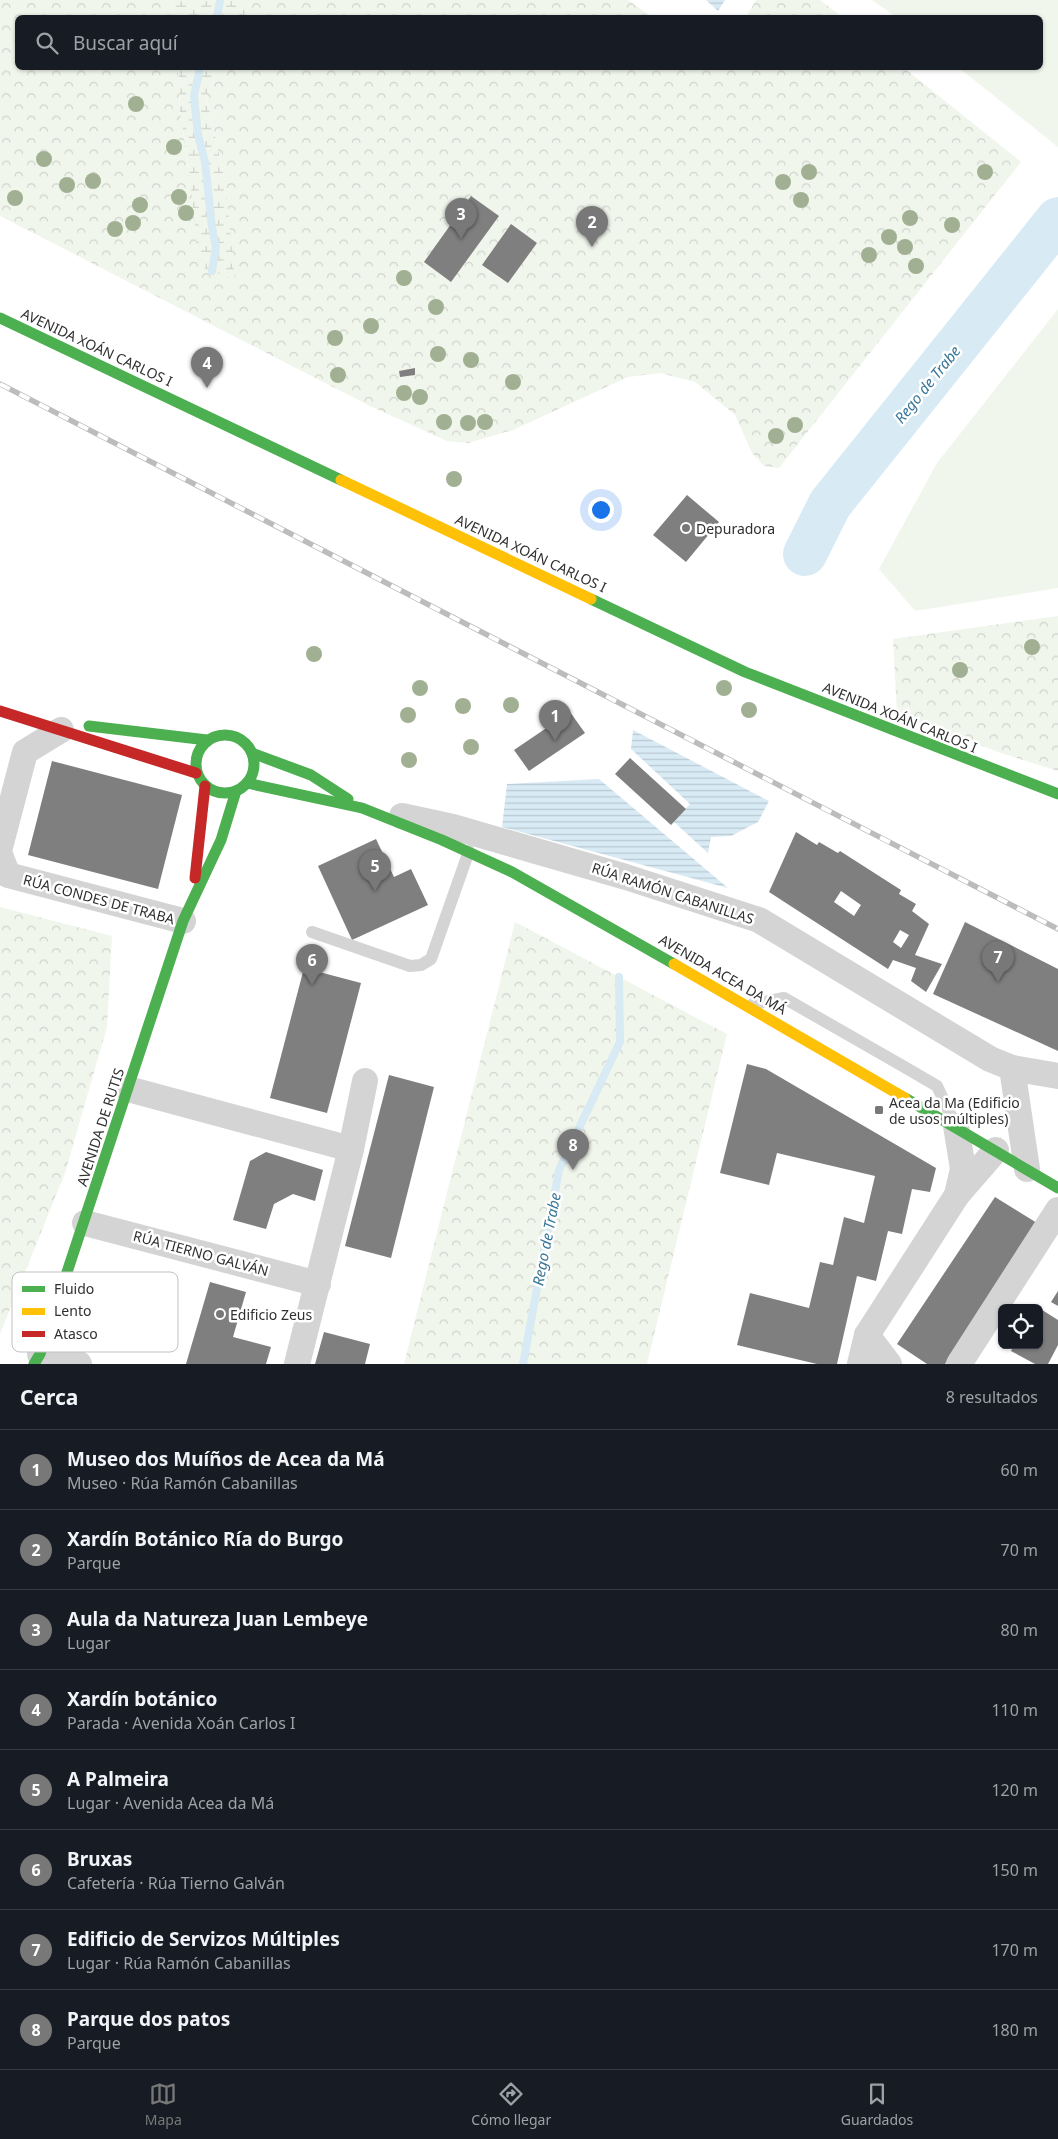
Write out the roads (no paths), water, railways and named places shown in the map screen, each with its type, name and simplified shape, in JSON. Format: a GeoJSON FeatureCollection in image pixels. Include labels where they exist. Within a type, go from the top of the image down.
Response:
{"type":"FeatureCollection","features":[{"type":"Feature","properties":{"kind":"street","name":"AVENIDA XOÁN CARLOS I"},"geometry":{"type":"LineString","coordinates":[[0,318],[745,672],[1058,794]]}},
{"type":"Feature","properties":{"kind":"street"},"geometry":{"type":"LineString","coordinates":[[0,711],[196,773],[205,786],[219,793],[236,791],[247,783],[254,769],[252,752],[248,745],[233,735],[215,736],[207,740],[197,754],[196,773]]}},
{"type":"Feature","properties":{"kind":"street"},"geometry":{"type":"LineString","coordinates":[[26,719],[207,740]]}},
{"type":"Feature","properties":{"kind":"street"},"geometry":{"type":"LineString","coordinates":[[0,847],[25,752],[61,730]]}},
{"type":"Feature","properties":{"kind":"street"},"geometry":{"type":"LineString","coordinates":[[252,752],[311,775],[362,808]]}},
{"type":"Feature","properties":{"kind":"street"},"geometry":{"type":"LineString","coordinates":[[247,783],[362,808]]}},
{"type":"Feature","properties":{"kind":"street"},"geometry":{"type":"LineString","coordinates":[[188,910],[205,786]]}},
{"type":"Feature","properties":{"kind":"street"},"geometry":{"type":"LineString","coordinates":[[188,910],[221,840],[236,791]]}},
{"type":"Feature","properties":{"kind":"street","name":"AVENIDA ACEA DA MÁ"},"geometry":{"type":"LineString","coordinates":[[362,808],[469,851],[512,872],[747,1004],[1058,1188]]}},
{"type":"Feature","properties":{"kind":"street","name":"RÚA RAMÓN CABANILLAS"},"geometry":{"type":"LineString","coordinates":[[362,808],[453,827],[626,877],[759,920],[990,1059],[1012,1068],[1058,1076]]}},
{"type":"Feature","properties":{"kind":"street","name":"RÚA CONDES DE TRABA"},"geometry":{"type":"LineString","coordinates":[[0,855],[8,875],[188,910]]}},
{"type":"Feature","properties":{"kind":"street","name":"AVENIDA DE RUTIS"},"geometry":{"type":"LineString","coordinates":[[68,1272],[188,910]]}},
{"type":"Feature","properties":{"kind":"street"},"geometry":{"type":"LineString","coordinates":[[1012,1068],[1027,1170]]}},
{"type":"Feature","properties":{"kind":"street"},"geometry":{"type":"LineString","coordinates":[[297,1364],[351,1149],[365,1081]]}},
{"type":"Feature","properties":{"kind":"street"},"geometry":{"type":"LineString","coordinates":[[128,1089],[351,1149]]}},
{"type":"Feature","properties":{"kind":"street"},"geometry":{"type":"LineString","coordinates":[[956,1126],[963,1169],[957,1195]]}},
{"type":"Feature","properties":{"kind":"street"},"geometry":{"type":"LineString","coordinates":[[860,1364],[867,1335],[957,1195],[996,1150]]}},
{"type":"Feature","properties":{"kind":"street"},"geometry":{"type":"LineString","coordinates":[[958,1364],[1058,1210]]}},
{"type":"Feature","properties":{"kind":"street","name":"RÚA TIERNO GALVÁN"},"geometry":{"type":"LineString","coordinates":[[85,1223],[318,1284]]}},
{"type":"Feature","properties":{"kind":"street"},"geometry":{"type":"LineString","coordinates":[[867,1335],[889,1364]]}},
{"type":"Feature","properties":{"kind":"street"},"geometry":{"type":"LineString","coordinates":[[37,1359],[79,1364]]}},
{"type":"Feature","properties":{"kind":"lane"},"geometry":{"type":"LineString","coordinates":[[312,932],[410,966],[422,965],[431,959],[469,851]]}},
{"type":"Feature","properties":{"kind":"lane"},"geometry":{"type":"LineString","coordinates":[[747,1004],[784,998],[908,1069],[937,1086],[956,1126]]}},
{"type":"Feature","properties":{"kind":"waterway"},"geometry":{"type":"LineString","coordinates":[[218,15],[220,0]]}},
{"type":"Feature","properties":{"kind":"waterway"},"geometry":{"type":"LineString","coordinates":[[200,70],[194,96],[198,135],[205,162],[216,248],[212,271]]}},
{"type":"Feature","properties":{"kind":"waterway","name":"Rego de Trabe"},"geometry":{"type":"LineString","coordinates":[[805,554],[830,504],[1058,219]]}},
{"type":"Feature","properties":{"kind":"waterway","name":"Rego de Trabe"},"geometry":{"type":"LineString","coordinates":[[523,1364],[559,1170],[620,1042],[619,977]]}},
{"type":"Feature","properties":{"kind":"railway"},"geometry":{"type":"LineString","coordinates":[[0,384],[1058,929]]}},
{"type":"Feature","properties":{"kind":"place","name":"Aula da Natureza Juan Lembeye"},"geometry":{"type":"Point","coordinates":[461,239]}},
{"type":"Feature","properties":{"kind":"place","name":"Xardín Botánico Ría do Burgo"},"geometry":{"type":"Point","coordinates":[592,247]}},
{"type":"Feature","properties":{"kind":"place","name":"Xardín botánico"},"geometry":{"type":"Point","coordinates":[207,388]}},
{"type":"Feature","properties":{"kind":"place","name":"Depuradora"},"geometry":{"type":"Point","coordinates":[686,528]}},
{"type":"Feature","properties":{"kind":"place","name":"Museo dos Muíños de Acea da Má"},"geometry":{"type":"Point","coordinates":[555,741]}},
{"type":"Feature","properties":{"kind":"place","name":"A Palmeira"},"geometry":{"type":"Point","coordinates":[375,891]}},
{"type":"Feature","properties":{"kind":"place","name":"Edificio de Servizos Múltiples"},"geometry":{"type":"Point","coordinates":[998,982]}},
{"type":"Feature","properties":{"kind":"place","name":"Bruxas"},"geometry":{"type":"Point","coordinates":[312,985]}},
{"type":"Feature","properties":{"kind":"place","name":"Acea da Ma (Edificio de usos múltiples)"},"geometry":{"type":"Point","coordinates":[879,1110]}},
{"type":"Feature","properties":{"kind":"place","name":"Parque dos patos"},"geometry":{"type":"Point","coordinates":[573,1170]}},
{"type":"Feature","properties":{"kind":"place","name":"Edificio Zeus"},"geometry":{"type":"Point","coordinates":[220,1314]}}]}
